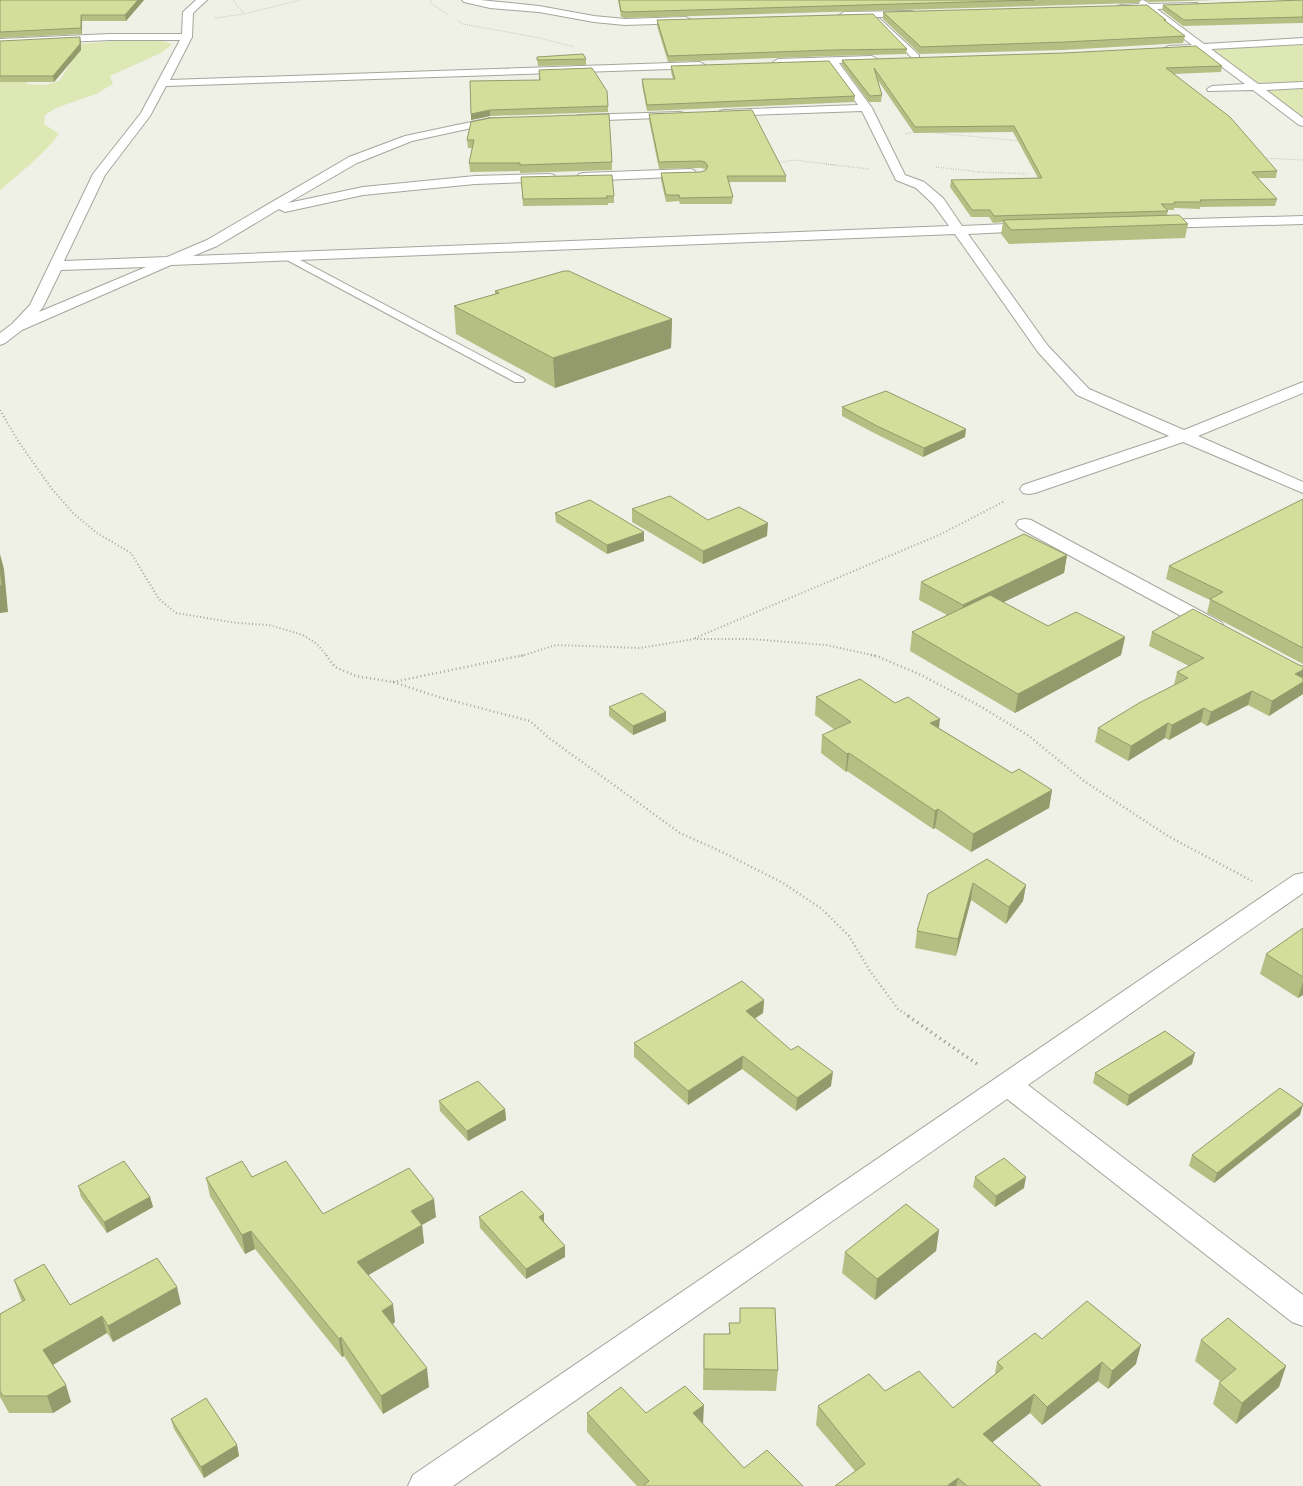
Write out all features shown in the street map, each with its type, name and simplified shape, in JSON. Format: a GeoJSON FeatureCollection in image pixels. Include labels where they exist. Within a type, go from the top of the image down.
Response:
{"type":"FeatureCollection","features":[{"type":"Feature","properties":{"kind":"street"},"geometry":{"type":"LineString","coordinates":[[0,340],[17,327],[36,306],[99,174],[146,114],[187,37],[188,12],[202,0]]}},
{"type":"Feature","properties":{"kind":"street"},"geometry":{"type":"LineString","coordinates":[[467,0],[490,5],[539,9],[594,19],[624,22],[693,20]]}},
{"type":"Feature","properties":{"kind":"street"},"geometry":{"type":"LineString","coordinates":[[1139,0],[1303,123]]}},
{"type":"Feature","properties":{"kind":"street"},"geometry":{"type":"LineString","coordinates":[[1109,8],[1202,5]]}},
{"type":"Feature","properties":{"kind":"street"},"geometry":{"type":"LineString","coordinates":[[834,16],[920,13]]}},
{"type":"Feature","properties":{"kind":"street"},"geometry":{"type":"LineString","coordinates":[[0,42],[110,37],[187,37]]}},
{"type":"Feature","properties":{"kind":"street"},"geometry":{"type":"LineString","coordinates":[[1155,49],[1303,41]]}},
{"type":"Feature","properties":{"kind":"street"},"geometry":{"type":"LineString","coordinates":[[900,58],[920,57]]}},
{"type":"Feature","properties":{"kind":"street"},"geometry":{"type":"LineString","coordinates":[[769,63],[885,59]]}},
{"type":"Feature","properties":{"kind":"street"},"geometry":{"type":"LineString","coordinates":[[831,60],[866,108],[900,177],[920,185],[938,201],[1044,349],[1084,392],[1303,488]]}},
{"type":"Feature","properties":{"kind":"street"},"geometry":{"type":"LineString","coordinates":[[162,83],[707,65]]}},
{"type":"Feature","properties":{"kind":"street"},"geometry":{"type":"LineString","coordinates":[[1278,104],[1212,89],[1303,85]]}},
{"type":"Feature","properties":{"kind":"street"},"geometry":{"type":"LineString","coordinates":[[716,114],[866,108]]}},
{"type":"Feature","properties":{"kind":"street"},"geometry":{"type":"LineString","coordinates":[[567,119],[692,114]]}},
{"type":"Feature","properties":{"kind":"street"},"geometry":{"type":"LineString","coordinates":[[17,327],[212,243],[353,160],[409,138],[490,122],[512,121]]}},
{"type":"Feature","properties":{"kind":"street"},"geometry":{"type":"LineString","coordinates":[[266,212],[363,191],[475,180],[701,173]]}},
{"type":"Feature","properties":{"kind":"street"},"geometry":{"type":"LineString","coordinates":[[1146,224],[1303,220]]}},
{"type":"Feature","properties":{"kind":"street"},"geometry":{"type":"LineString","coordinates":[[55,266],[958,229],[1044,227]]}},
{"type":"Feature","properties":{"kind":"street"},"geometry":{"type":"LineString","coordinates":[[1029,489],[1184,436],[1303,387]]}},
{"type":"Feature","properties":{"kind":"street"},"geometry":{"type":"LineString","coordinates":[[1025,524],[1227,633]]}},
{"type":"Feature","properties":{"kind":"street"},"geometry":{"type":"LineString","coordinates":[[426,1486],[1007,1084],[1292,889]]}},
{"type":"Feature","properties":{"kind":"street"},"geometry":{"type":"LineString","coordinates":[[1007,1084],[1303,1313]]}},
{"type":"Feature","properties":{"kind":"lane"},"geometry":{"type":"LineString","coordinates":[[873,15],[920,57]]}},
{"type":"Feature","properties":{"kind":"lane"},"geometry":{"type":"LineString","coordinates":[[289,257],[519,380]]}},
{"type":"Feature","properties":{"kind":"path"},"geometry":{"type":"LineString","coordinates":[[233,0],[244,14]]}},
{"type":"Feature","properties":{"kind":"path"},"geometry":{"type":"LineString","coordinates":[[432,0],[430,3],[450,16]]}},
{"type":"Feature","properties":{"kind":"path"},"geometry":{"type":"LineString","coordinates":[[457,20],[463,24],[540,38],[596,52],[613,69]]}},
{"type":"Feature","properties":{"kind":"path"},"geometry":{"type":"LineString","coordinates":[[883,140],[920,131]]}},
{"type":"Feature","properties":{"kind":"path"},"geometry":{"type":"LineString","coordinates":[[934,133],[1021,141]]}},
{"type":"Feature","properties":{"kind":"path"},"geometry":{"type":"LineString","coordinates":[[1261,158],[1303,160]]}},
{"type":"Feature","properties":{"kind":"path"},"geometry":{"type":"LineString","coordinates":[[774,164],[794,160],[857,168],[896,169],[917,166],[941,167],[981,172],[1028,174]]}},
{"type":"Feature","properties":{"kind":"path"},"geometry":{"type":"LineString","coordinates":[[0,410],[18,441],[52,490],[74,514],[97,533],[131,552],[142,573],[159,599],[176,613],[276,627],[303,635],[317,644],[335,667],[356,676],[393,682],[442,698],[530,721],[549,738],[680,832],[783,883],[822,909],[849,936],[870,971],[898,1009],[1007,1084]]}},
{"type":"Feature","properties":{"kind":"path"},"geometry":{"type":"LineString","coordinates":[[694,639],[939,535],[1029,489]]}},
{"type":"Feature","properties":{"kind":"path"},"geometry":{"type":"LineString","coordinates":[[393,682],[519,657],[556,645],[640,648],[694,639],[751,639],[826,645],[879,658],[921,675],[1029,736],[1084,781],[1168,836],[1292,889]]}},
{"type":"Feature","properties":{"kind":"green space"},"geometry":{"type":"Polygon","coordinates":[[[125,40],[160,40],[172,44],[161,53],[110,76],[113,84],[96,94],[56,108],[45,115],[44,124],[59,134],[39,156],[0,190],[0,76],[26,79],[27,84],[45,85],[59,81],[81,44],[125,40]]]}},
{"type":"Feature","properties":{"kind":"green space"},"geometry":{"type":"Polygon","coordinates":[[[1303,41],[1303,119],[1201,47],[1303,41]]]}},
{"type":"Feature","properties":{"kind":"building"},"geometry":{"type":"Polygon","coordinates":[[[0,0],[138,0],[125,15],[81,15],[81,28],[0,32],[0,0]]]}},
{"type":"Feature","properties":{"kind":"building"},"geometry":{"type":"Polygon","coordinates":[[[619,0],[1034,0],[625,12],[621,11],[619,0]]]}},
{"type":"Feature","properties":{"kind":"building"},"geometry":{"type":"Polygon","coordinates":[[[1303,0],[1303,17],[1184,20],[1163,5],[1303,0]]]}},
{"type":"Feature","properties":{"kind":"building"},"geometry":{"type":"Polygon","coordinates":[[[1147,5],[1185,36],[921,47],[883,12],[1147,5]]]}},
{"type":"Feature","properties":{"kind":"building"},"geometry":{"type":"Polygon","coordinates":[[[873,14],[907,49],[831,50],[668,56],[657,20],[873,14]]]}},
{"type":"Feature","properties":{"kind":"building"},"geometry":{"type":"Polygon","coordinates":[[[80,37],[80,44],[53,76],[0,76],[0,41],[80,37]]]}},
{"type":"Feature","properties":{"kind":"building"},"geometry":{"type":"Polygon","coordinates":[[[1196,46],[1222,66],[1166,68],[1230,117],[1277,171],[1252,172],[1277,199],[1200,200],[1201,202],[1174,202],[1175,204],[1161,204],[1168,211],[994,216],[990,210],[972,210],[951,180],[1042,178],[1014,126],[915,127],[874,68],[882,95],[870,96],[842,60],[1064,53],[1196,46]]]}},
{"type":"Feature","properties":{"kind":"building"},"geometry":{"type":"Polygon","coordinates":[[[583,54],[586,59],[537,60],[537,57],[583,54]]]}},
{"type":"Feature","properties":{"kind":"building"},"geometry":{"type":"Polygon","coordinates":[[[829,61],[855,96],[647,105],[642,79],[675,79],[671,66],[829,61]]]}},
{"type":"Feature","properties":{"kind":"building"},"geometry":{"type":"Polygon","coordinates":[[[592,68],[607,91],[608,106],[490,110],[471,114],[470,81],[540,80],[539,70],[592,68]]]}},
{"type":"Feature","properties":{"kind":"building"},"geometry":{"type":"Polygon","coordinates":[[[752,110],[786,176],[727,176],[733,197],[680,198],[679,195],[666,195],[661,173],[701,172],[706,170],[708,166],[705,162],[701,161],[659,162],[649,114],[752,110]]]}},
{"type":"Feature","properties":{"kind":"building"},"geometry":{"type":"Polygon","coordinates":[[[609,114],[612,162],[520,165],[520,163],[469,163],[474,140],[467,140],[471,122],[490,118],[609,114]]]}},
{"type":"Feature","properties":{"kind":"building"},"geometry":{"type":"Polygon","coordinates":[[[612,175],[614,196],[606,196],[608,198],[523,199],[521,177],[612,175]]]}},
{"type":"Feature","properties":{"kind":"building"},"geometry":{"type":"Polygon","coordinates":[[[1179,215],[1188,224],[1011,230],[1003,220],[1179,215]]]}},
{"type":"Feature","properties":{"kind":"building"},"geometry":{"type":"Polygon","coordinates":[[[564,271],[569,271],[672,319],[553,358],[454,306],[499,293],[495,291],[564,271]]]}},
{"type":"Feature","properties":{"kind":"building"},"geometry":{"type":"Polygon","coordinates":[[[886,391],[966,429],[924,448],[877,426],[842,407],[886,391]]]}},
{"type":"Feature","properties":{"kind":"building"},"geometry":{"type":"Polygon","coordinates":[[[670,496],[708,520],[739,507],[768,523],[703,551],[632,509],[670,496]]]}},
{"type":"Feature","properties":{"kind":"building"},"geometry":{"type":"Polygon","coordinates":[[[1303,499],[1303,648],[1210,599],[1223,592],[1169,566],[1303,499]]]}},
{"type":"Feature","properties":{"kind":"building"},"geometry":{"type":"Polygon","coordinates":[[[590,500],[644,532],[607,545],[555,513],[590,500]]]}},
{"type":"Feature","properties":{"kind":"building"},"geometry":{"type":"Polygon","coordinates":[[[1024,534],[1067,555],[963,605],[921,582],[1024,534]]]}},
{"type":"Feature","properties":{"kind":"building"},"geometry":{"type":"Polygon","coordinates":[[[0,568],[2,585],[0,586],[0,568]]]}},
{"type":"Feature","properties":{"kind":"building"},"geometry":{"type":"Polygon","coordinates":[[[990,595],[1048,626],[1076,612],[1125,637],[1018,694],[912,632],[990,595]]]}},
{"type":"Feature","properties":{"kind":"building"},"geometry":{"type":"Polygon","coordinates":[[[1193,609],[1303,666],[1303,670],[1295,674],[1303,678],[1303,682],[1272,701],[1252,691],[1211,712],[1204,708],[1172,725],[1168,723],[1131,746],[1098,728],[1139,703],[1188,678],[1177,672],[1204,658],[1152,632],[1193,609]]]}},
{"type":"Feature","properties":{"kind":"building"},"geometry":{"type":"Polygon","coordinates":[[[860,679],[895,703],[908,697],[940,719],[930,723],[1012,773],[1019,769],[1052,790],[973,834],[938,809],[935,811],[849,753],[847,754],[822,735],[851,722],[816,697],[860,679]]]}},
{"type":"Feature","properties":{"kind":"building"},"geometry":{"type":"Polygon","coordinates":[[[642,693],[666,712],[633,726],[609,707],[642,693]]]}},
{"type":"Feature","properties":{"kind":"building"},"geometry":{"type":"Polygon","coordinates":[[[987,859],[1026,885],[1009,907],[973,883],[958,939],[917,931],[928,894],[987,859]]]}},
{"type":"Feature","properties":{"kind":"building"},"geometry":{"type":"Polygon","coordinates":[[[1303,928],[1303,977],[1266,954],[1303,928]]]}},
{"type":"Feature","properties":{"kind":"building"},"geometry":{"type":"Polygon","coordinates":[[[742,981],[764,1000],[746,1011],[791,1050],[798,1046],[833,1072],[797,1098],[743,1056],[688,1091],[634,1043],[742,981]]]}},
{"type":"Feature","properties":{"kind":"building"},"geometry":{"type":"Polygon","coordinates":[[[1165,1031],[1195,1053],[1129,1095],[1095,1073],[1165,1031]]]}},
{"type":"Feature","properties":{"kind":"building"},"geometry":{"type":"Polygon","coordinates":[[[478,1081],[505,1109],[467,1131],[439,1101],[478,1081]]]}},
{"type":"Feature","properties":{"kind":"building"},"geometry":{"type":"Polygon","coordinates":[[[1280,1088],[1303,1105],[1217,1173],[1192,1155],[1280,1088]]]}},
{"type":"Feature","properties":{"kind":"building"},"geometry":{"type":"Polygon","coordinates":[[[1004,1158],[1026,1177],[996,1196],[975,1177],[1004,1158]]]}},
{"type":"Feature","properties":{"kind":"building"},"geometry":{"type":"Polygon","coordinates":[[[124,1161],[150,1197],[104,1222],[78,1186],[124,1161]]]}},
{"type":"Feature","properties":{"kind":"building"},"geometry":{"type":"Polygon","coordinates":[[[242,1161],[252,1177],[286,1161],[323,1214],[409,1168],[434,1199],[411,1211],[422,1225],[357,1262],[393,1304],[382,1311],[427,1368],[381,1396],[341,1337],[339,1339],[251,1231],[242,1235],[206,1178],[242,1161]]]}},
{"type":"Feature","properties":{"kind":"building"},"geometry":{"type":"Polygon","coordinates":[[[522,1191],[544,1214],[539,1217],[565,1246],[526,1269],[479,1217],[522,1191]]]}},
{"type":"Feature","properties":{"kind":"building"},"geometry":{"type":"Polygon","coordinates":[[[906,1204],[939,1230],[877,1279],[845,1252],[906,1204]]]}},
{"type":"Feature","properties":{"kind":"building"},"geometry":{"type":"Polygon","coordinates":[[[157,1258],[177,1287],[108,1326],[102,1316],[43,1350],[66,1385],[47,1396],[3,1396],[0,1391],[0,1314],[25,1300],[14,1280],[44,1264],[70,1305],[157,1258]]]}},
{"type":"Feature","properties":{"kind":"building"},"geometry":{"type":"Polygon","coordinates":[[[1087,1301],[1141,1345],[1112,1371],[1102,1362],[1047,1407],[1034,1394],[983,1434],[1041,1486],[967,1486],[958,1478],[947,1486],[835,1486],[865,1464],[818,1406],[869,1374],[885,1391],[919,1371],[953,1408],[1003,1368],[997,1362],[1035,1333],[1042,1339],[1087,1301]]]}},
{"type":"Feature","properties":{"kind":"building"},"geometry":{"type":"Polygon","coordinates":[[[740,1308],[775,1308],[778,1370],[704,1369],[704,1334],[730,1334],[729,1323],[740,1323],[740,1308]]]}},
{"type":"Feature","properties":{"kind":"building"},"geometry":{"type":"Polygon","coordinates":[[[1228,1318],[1286,1366],[1242,1403],[1219,1383],[1236,1369],[1201,1340],[1228,1318]]]}},
{"type":"Feature","properties":{"kind":"building"},"geometry":{"type":"Polygon","coordinates":[[[685,1386],[704,1405],[693,1413],[744,1468],[767,1450],[803,1486],[643,1486],[649,1481],[587,1413],[621,1387],[646,1413],[685,1386]]]}},
{"type":"Feature","properties":{"kind":"building"},"geometry":{"type":"Polygon","coordinates":[[[206,1398],[237,1445],[201,1467],[171,1419],[206,1398]]]}}]}
